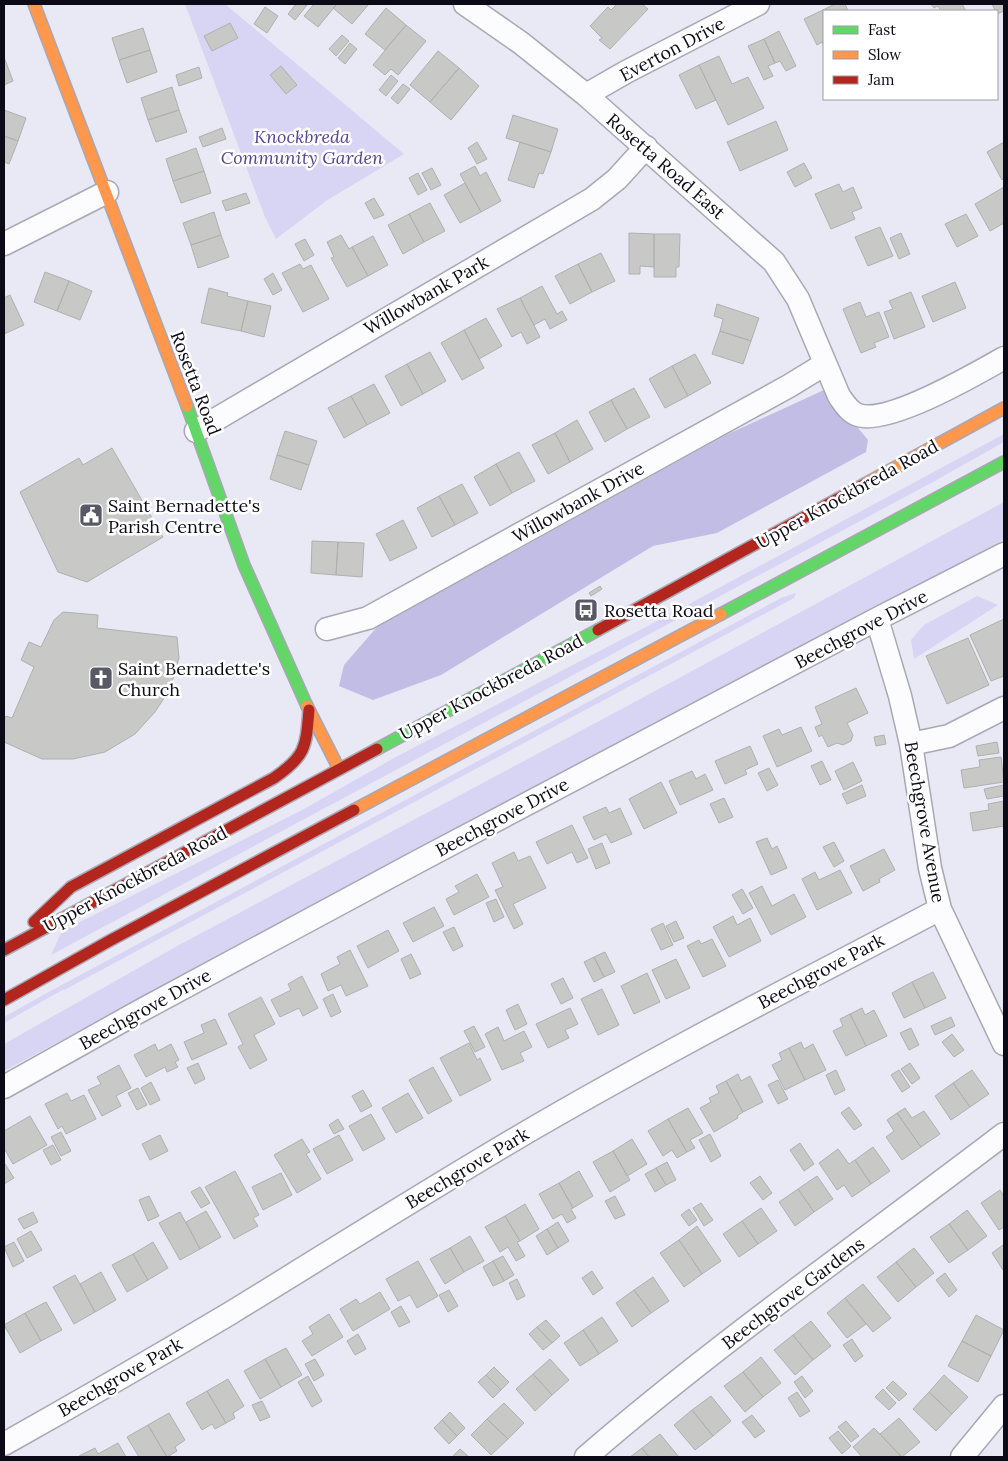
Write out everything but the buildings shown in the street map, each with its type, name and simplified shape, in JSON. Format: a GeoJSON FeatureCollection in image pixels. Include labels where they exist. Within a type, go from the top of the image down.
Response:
{"type":"FeatureCollection","features":[{"type":"Feature","properties":{"kind":"main road","name":"Rosetta Road"},"geometry":{"type":"LineString","coordinates":[[34,4],[107,192],[244,565],[309,710],[339,769]]}},
{"type":"Feature","properties":{"kind":"main road","name":"Upper Knockbreda Road"},"geometry":{"type":"LineString","coordinates":[[4,950],[1004,408]]}},
{"type":"Feature","properties":{"kind":"main road"},"geometry":{"type":"LineString","coordinates":[[4,1000],[111,940],[1004,462]]}},
{"type":"Feature","properties":{"kind":"main road"},"geometry":{"type":"LineString","coordinates":[[4,950],[71,887],[274,778],[290,767],[301,755],[306,743],[309,710]]}},
{"type":"Feature","properties":{"kind":"street","name":"Rosetta Road East"},"geometry":{"type":"LineString","coordinates":[[465,4],[521,43],[586,96],[774,262],[798,299],[825,364]]}},
{"type":"Feature","properties":{"kind":"street","name":"Everton Drive"},"geometry":{"type":"LineString","coordinates":[[586,96],[626,72],[758,4]]}},
{"type":"Feature","properties":{"kind":"street","name":"Willowbank Park"},"geometry":{"type":"LineString","coordinates":[[196,430],[592,198],[617,179],[646,147]]}},
{"type":"Feature","properties":{"kind":"street"},"geometry":{"type":"LineString","coordinates":[[4,244],[107,192]]}},
{"type":"Feature","properties":{"kind":"street"},"geometry":{"type":"LineString","coordinates":[[825,364],[839,396],[848,408],[857,415],[867,417],[885,413],[942,392],[1004,358]]}},
{"type":"Feature","properties":{"kind":"street","name":"Willowbank Drive"},"geometry":{"type":"LineString","coordinates":[[327,629],[368,618],[789,386],[825,364]]}},
{"type":"Feature","properties":{"kind":"street","name":"Beechgrove Drive"},"geometry":{"type":"LineString","coordinates":[[4,1087],[140,1011],[417,862],[877,619],[1002,561]]}},
{"type":"Feature","properties":{"kind":"street","name":"Beechgrove Avenue"},"geometry":{"type":"LineString","coordinates":[[877,619],[900,696],[911,744],[930,868],[940,909],[1004,1044]]}},
{"type":"Feature","properties":{"kind":"street"},"geometry":{"type":"LineString","coordinates":[[911,744],[949,736],[1004,708]]}},
{"type":"Feature","properties":{"kind":"street","name":"Beechgrove Park"},"geometry":{"type":"LineString","coordinates":[[4,1444],[92,1395],[229,1314],[426,1191],[548,1120],[646,1064],[940,909]]}},
{"type":"Feature","properties":{"kind":"street","name":"Beechgrove Gardens"},"geometry":{"type":"LineString","coordinates":[[586,1457],[713,1354],[1004,1134]]}},
{"type":"Feature","properties":{"kind":"street"},"geometry":{"type":"LineString","coordinates":[[962,1457],[1004,1406]]}},
{"type":"Feature","properties":{"kind":"green space","name":"Knockbreda Community Garden"},"geometry":{"type":"Polygon","coordinates":[[[185,4],[225,4],[404,154],[326,201],[276,239],[265,217],[185,4]]]}},
{"type":"Feature","properties":{"kind":"green space"},"geometry":{"type":"Polygon","coordinates":[[[1004,434],[1004,442],[931,483],[51,955],[62,931],[304,809],[394,758],[667,616],[1004,434]]]}},
{"type":"Feature","properties":{"kind":"green space"},"geometry":{"type":"Polygon","coordinates":[[[1004,502],[1004,539],[899,596],[690,704],[4,1071],[4,1044],[179,945],[631,704],[1004,502]]]}},
{"type":"Feature","properties":{"kind":"green space"},"geometry":{"type":"Polygon","coordinates":[[[796,593],[794,598],[64,989],[4,1023],[4,1017],[45,994],[781,598],[796,593]]]}},
{"type":"Feature","properties":{"kind":"green space"},"geometry":{"type":"Polygon","coordinates":[[[977,596],[998,605],[914,659],[911,640],[924,625],[977,596]]]}},
{"type":"Feature","properties":{"kind":"shaded area"},"geometry":{"type":"Polygon","coordinates":[[[826,389],[868,440],[866,452],[717,533],[653,546],[441,675],[373,700],[339,686],[344,665],[377,627],[726,435],[826,389]]]}},
{"type":"Feature","properties":{"kind":"traffic: fast"},"geometry":{"type":"LineString","coordinates":[[187,406],[244,565],[307,706]]}},
{"type":"Feature","properties":{"kind":"traffic: fast"},"geometry":{"type":"LineString","coordinates":[[721,614],[1004,462]]}},
{"type":"Feature","properties":{"kind":"traffic: fast"},"geometry":{"type":"LineString","coordinates":[[377,749],[598,630]]}},
{"type":"Feature","properties":{"kind":"traffic: slow"},"geometry":{"type":"LineString","coordinates":[[34,4],[187,406]]}},
{"type":"Feature","properties":{"kind":"traffic: slow"},"geometry":{"type":"LineString","coordinates":[[865,484],[1004,408]]}},
{"type":"Feature","properties":{"kind":"traffic: slow"},"geometry":{"type":"LineString","coordinates":[[354,810],[721,614]]}},
{"type":"Feature","properties":{"kind":"traffic: slow"},"geometry":{"type":"LineString","coordinates":[[307,706],[339,769]]}},
{"type":"Feature","properties":{"kind":"traffic: jam"},"geometry":{"type":"LineString","coordinates":[[598,630],[865,484]]}},
{"type":"Feature","properties":{"kind":"traffic: jam"},"geometry":{"type":"LineString","coordinates":[[34,922],[71,887],[274,778],[285,770],[293,763],[302,750],[307,733],[309,710]]}},
{"type":"Feature","properties":{"kind":"traffic: jam"},"geometry":{"type":"LineString","coordinates":[[4,950],[377,749]]}},
{"type":"Feature","properties":{"kind":"traffic: jam"},"geometry":{"type":"LineString","coordinates":[[4,1000],[111,940],[354,810]]}},
{"type":"Feature","properties":{"kind":"place","name":"Saint Bernadette's Parish Centre"},"geometry":{"type":"Point","coordinates":[91,515]}},
{"type":"Feature","properties":{"kind":"place","name":"Rosetta Road"},"geometry":{"type":"Point","coordinates":[586,610]}},
{"type":"Feature","properties":{"kind":"place","name":"Saint Bernadette's Church"},"geometry":{"type":"Point","coordinates":[101,678]}}]}
